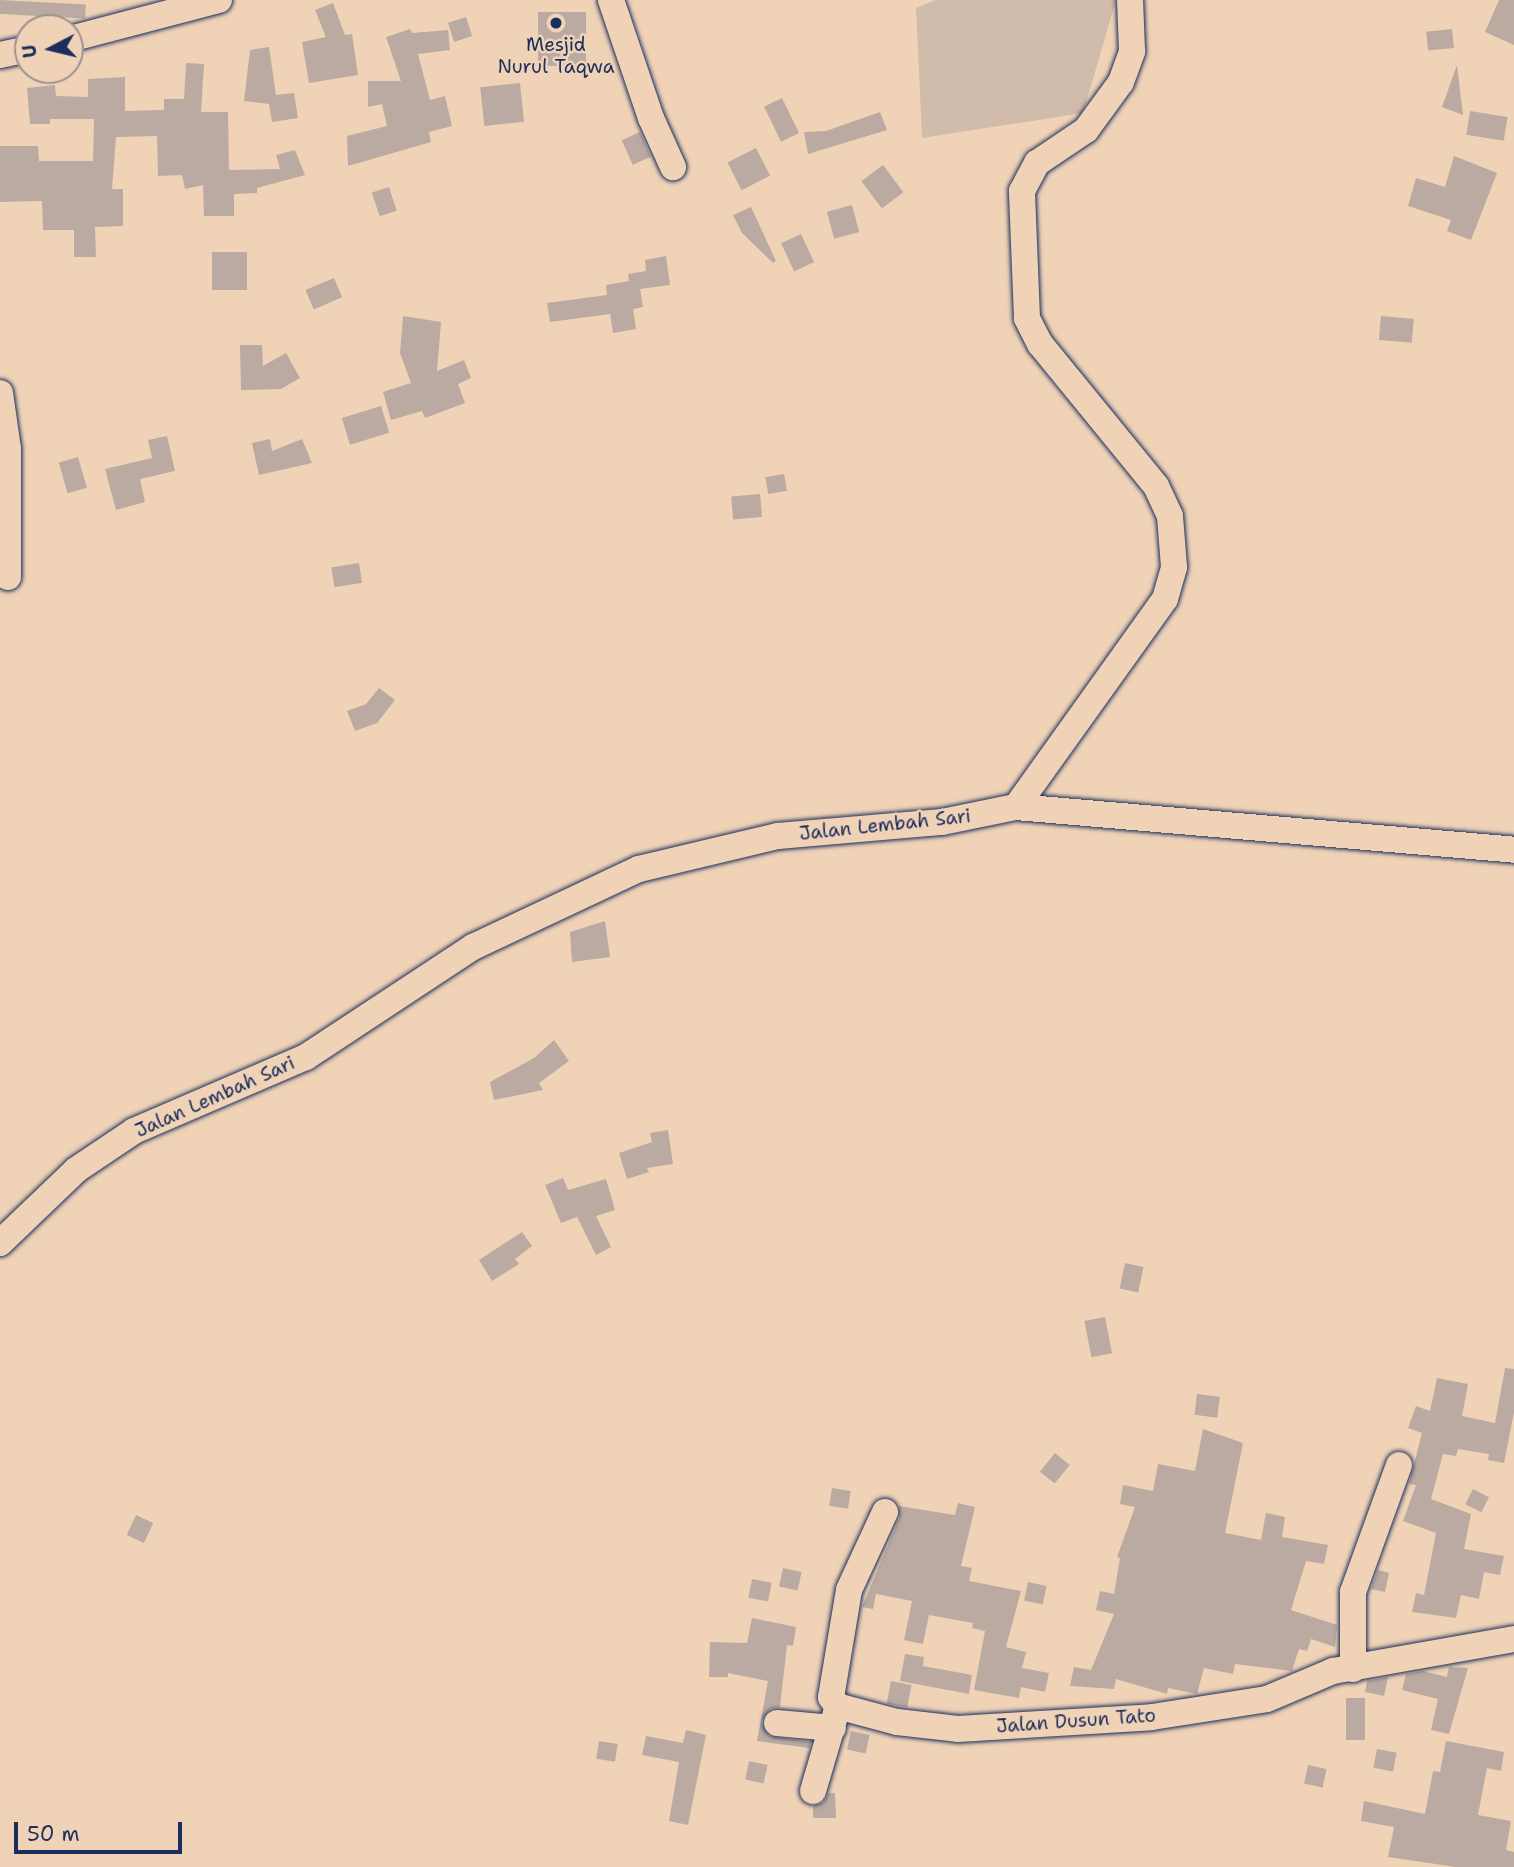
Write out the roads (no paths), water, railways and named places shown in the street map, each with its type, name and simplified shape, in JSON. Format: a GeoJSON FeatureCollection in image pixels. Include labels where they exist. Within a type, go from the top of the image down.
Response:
{"type":"FeatureCollection","features":[{"type":"Feature","properties":{"kind":"street"},"geometry":{"type":"LineString","coordinates":[[84,35],[219,0]]}},
{"type":"Feature","properties":{"kind":"street"},"geometry":{"type":"LineString","coordinates":[[611,0],[651,118],[673,167]]}},
{"type":"Feature","properties":{"kind":"street"},"geometry":{"type":"LineString","coordinates":[[1016,807],[1165,599],[1174,567],[1170,516],[1156,486],[1040,344],[1027,318],[1022,191],[1037,163],[1086,130],[1121,82],[1132,51],[1130,0]]}},
{"type":"Feature","properties":{"kind":"street"},"geometry":{"type":"LineString","coordinates":[[0,393],[9,471],[8,577]]}},
{"type":"Feature","properties":{"kind":"street","name":"Jalan Lembah Sari"},"geometry":{"type":"LineString","coordinates":[[0,1243],[76,1170],[134,1131],[306,1057],[473,947],[639,869],[778,836],[942,822],[1016,807],[1514,850]]}},
{"type":"Feature","properties":{"kind":"street"},"geometry":{"type":"LineString","coordinates":[[1353,1669],[1350,1609],[1354,1585],[1399,1465]]}},
{"type":"Feature","properties":{"kind":"street"},"geometry":{"type":"LineString","coordinates":[[813,1791],[835,1717],[831,1696],[848,1598],[885,1512]]}},
{"type":"Feature","properties":{"kind":"street","name":"Jalan Dusun Tato"},"geometry":{"type":"LineString","coordinates":[[778,1723],[835,1717],[928,1727],[1051,1725],[1152,1717],[1267,1699],[1333,1671],[1514,1639]]}},
{"type":"Feature","properties":{"kind":"place","name":"Mesjid Nurul Taqwa"},"geometry":{"type":"Point","coordinates":[556,23]}}]}
